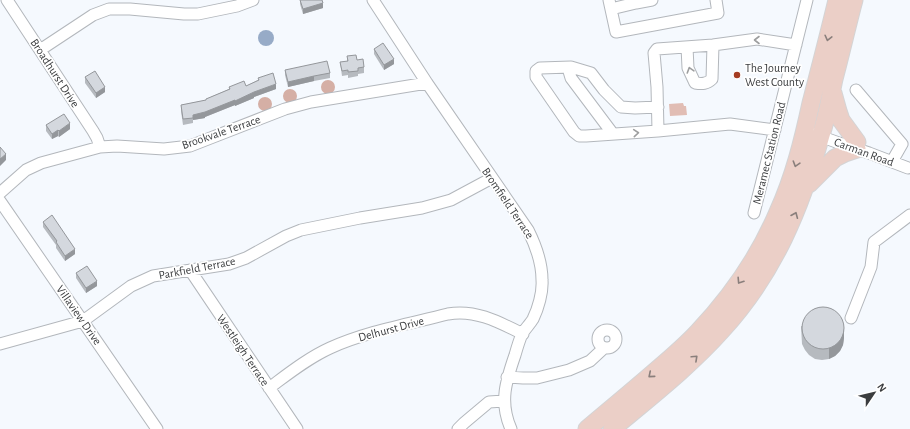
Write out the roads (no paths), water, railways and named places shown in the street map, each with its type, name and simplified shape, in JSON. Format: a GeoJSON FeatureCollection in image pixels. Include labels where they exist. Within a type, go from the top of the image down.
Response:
{"type":"FeatureCollection","features":[{"type":"Feature","properties":{"kind":"highway"},"geometry":{"type":"LineString","coordinates":[[587,429],[698,333],[735,288],[752,263],[766,238],[789,185],[805,131],[837,0]]}},
{"type":"Feature","properties":{"kind":"highway"},"geometry":{"type":"LineString","coordinates":[[612,429],[704,350],[742,307],[774,259],[796,213],[806,187],[821,136],[854,0]]}},
{"type":"Feature","properties":{"kind":"highway"},"geometry":{"type":"LineString","coordinates":[[806,187],[835,158],[857,146],[841,120],[832,88]]}},
{"type":"Feature","properties":{"kind":"street","name":"Broadhurst Drive"},"geometry":{"type":"LineString","coordinates":[[7,0],[93,131],[100,148]]}},
{"type":"Feature","properties":{"kind":"street"},"geometry":{"type":"LineString","coordinates":[[40,50],[93,15],[109,9],[198,14],[237,6],[253,0]]}},
{"type":"Feature","properties":{"kind":"street","name":"Bromfield Terrace"},"geometry":{"type":"LineString","coordinates":[[373,0],[426,83],[528,230],[536,247],[541,263],[542,281],[540,297],[533,318],[523,334],[507,377],[504,401],[505,413],[511,429]]}},
{"type":"Feature","properties":{"kind":"street"},"geometry":{"type":"LineString","coordinates":[[652,0],[610,4],[616,32],[718,13],[716,0]]}},
{"type":"Feature","properties":{"kind":"street","name":"Meramec Station Road"},"geometry":{"type":"LineString","coordinates":[[754,213],[807,0]]}},
{"type":"Feature","properties":{"kind":"street"},"geometry":{"type":"LineString","coordinates":[[658,131],[658,87],[654,53],[657,49],[713,45],[757,39],[796,45]]}},
{"type":"Feature","properties":{"kind":"street"},"geometry":{"type":"LineString","coordinates":[[687,47],[688,68],[695,83],[701,84],[709,83],[712,79],[713,45]]}},
{"type":"Feature","properties":{"kind":"street"},"geometry":{"type":"LineString","coordinates":[[658,107],[621,107],[604,90],[591,73],[568,68],[540,68],[536,71],[536,77],[574,132],[579,136],[658,131],[730,124],[775,130]]}},
{"type":"Feature","properties":{"kind":"street"},"geometry":{"type":"LineString","coordinates":[[568,68],[571,78],[613,134]]}},
{"type":"Feature","properties":{"kind":"street","name":"Brookvale Terrace"},"geometry":{"type":"LineString","coordinates":[[0,192],[26,170],[41,163],[100,148],[117,146],[164,149],[190,146],[285,109],[311,102],[426,83]]}},
{"type":"Feature","properties":{"kind":"street"},"geometry":{"type":"LineString","coordinates":[[856,90],[902,144],[894,158]]}},
{"type":"Feature","properties":{"kind":"street","name":"Carman Road"},"geometry":{"type":"LineString","coordinates":[[805,131],[821,136],[841,138],[869,153],[909,168]]}},
{"type":"Feature","properties":{"kind":"street","name":"Carman Road"},"geometry":{"type":"LineString","coordinates":[[857,146],[871,147],[891,155],[909,168]]}},
{"type":"Feature","properties":{"kind":"street","name":"Parkfield Terrace"},"geometry":{"type":"LineString","coordinates":[[0,344],[83,321],[131,286],[153,276],[229,264],[246,258],[286,236],[301,230],[360,218],[422,208],[451,200],[492,178]]}},
{"type":"Feature","properties":{"kind":"street","name":"Villaview Drive"},"geometry":{"type":"LineString","coordinates":[[0,201],[157,429]]}},
{"type":"Feature","properties":{"kind":"street"},"geometry":{"type":"LineString","coordinates":[[851,318],[871,268],[874,242],[910,216]]}},
{"type":"Feature","properties":{"kind":"street","name":"Westleigh Terrace"},"geometry":{"type":"LineString","coordinates":[[190,270],[297,429]]}},
{"type":"Feature","properties":{"kind":"street","name":"Delhurst Drive"},"geometry":{"type":"LineString","coordinates":[[269,388],[317,354],[330,348],[356,338],[448,314],[456,313],[481,315],[500,322],[523,334]]}},
{"type":"Feature","properties":{"kind":"street"},"geometry":{"type":"LineString","coordinates":[[507,377],[537,378],[569,370],[590,361],[604,348]]}},
{"type":"Feature","properties":{"kind":"street"},"geometry":{"type":"LineString","coordinates":[[458,429],[489,402],[504,401]]}},
{"type":"Feature","properties":{"kind":"water"},"geometry":{"type":"Polygon","coordinates":[[[266,30],[272,32],[274,38],[272,44],[266,46],[260,44],[258,38],[260,32],[266,30]]]}},
{"type":"Feature","properties":{"kind":"place","name":"The Journey West County"},"geometry":{"type":"Point","coordinates":[737,75]}}]}
